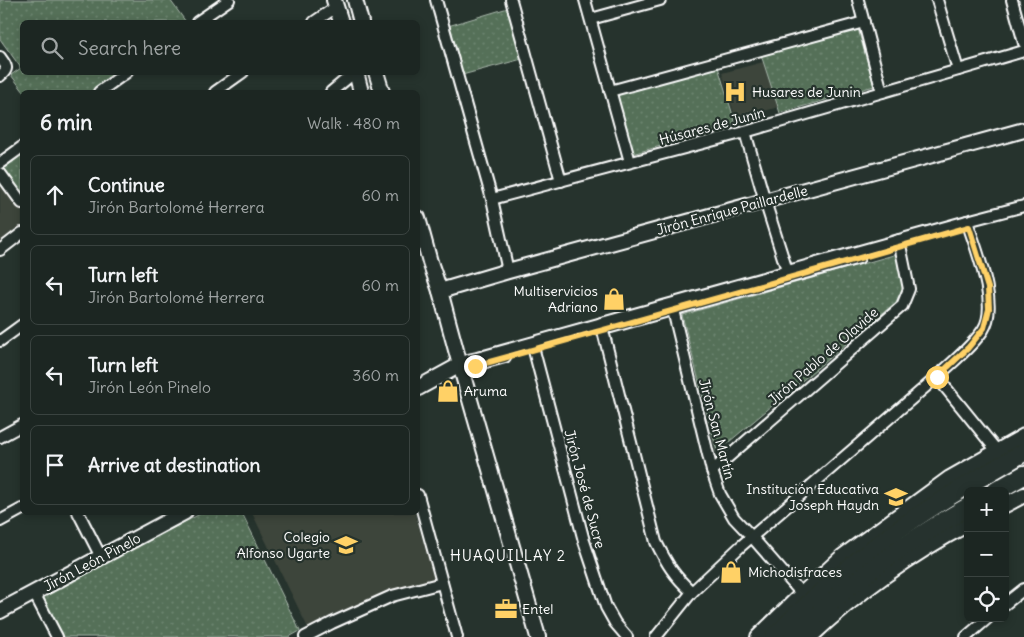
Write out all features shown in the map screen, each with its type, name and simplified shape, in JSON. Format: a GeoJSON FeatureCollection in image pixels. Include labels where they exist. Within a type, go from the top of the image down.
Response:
{"type":"FeatureCollection","features":[{"type":"Feature","properties":{"kind":"highway"},"geometry":{"type":"LineString","coordinates":[[774,637],[828,585],[888,536],[956,492],[1024,452]]}},
{"type":"Feature","properties":{"kind":"highway"},"geometry":{"type":"LineString","coordinates":[[1003,487],[1024,475]]}},
{"type":"Feature","properties":{"kind":"highway"},"geometry":{"type":"LineString","coordinates":[[793,637],[835,598],[887,558],[964,509]]}},
{"type":"Feature","properties":{"kind":"street"},"geometry":{"type":"LineString","coordinates":[[201,20],[229,0]]}},
{"type":"Feature","properties":{"kind":"street"},"geometry":{"type":"LineString","coordinates":[[355,0],[360,20]]}},
{"type":"Feature","properties":{"kind":"street"},"geometry":{"type":"LineString","coordinates":[[436,0],[492,199],[508,270]]}},
{"type":"Feature","properties":{"kind":"street"},"geometry":{"type":"LineString","coordinates":[[511,0],[561,181]]}},
{"type":"Feature","properties":{"kind":"street"},"geometry":{"type":"LineString","coordinates":[[585,0],[630,162]]}},
{"type":"Feature","properties":{"kind":"street"},"geometry":{"type":"LineString","coordinates":[[591,19],[660,0]]}},
{"type":"Feature","properties":{"kind":"street"},"geometry":{"type":"LineString","coordinates":[[858,0],[882,92]]}},
{"type":"Feature","properties":{"kind":"street"},"geometry":{"type":"LineString","coordinates":[[937,0],[958,70]]}},
{"type":"Feature","properties":{"kind":"street"},"geometry":{"type":"LineString","coordinates":[[1012,0],[1024,43]]}},
{"type":"Feature","properties":{"kind":"street"},"geometry":{"type":"LineString","coordinates":[[316,20],[335,3],[340,20]]}},
{"type":"Feature","properties":{"kind":"street"},"geometry":{"type":"LineString","coordinates":[[610,91],[864,22]]}},
{"type":"Feature","properties":{"kind":"street","name":"Húsares de Junín"},"geometry":{"type":"LineString","coordinates":[[492,199],[746,132],[1024,51]]}},
{"type":"Feature","properties":{"kind":"street"},"geometry":{"type":"LineString","coordinates":[[0,57],[7,69],[2,74]]}},
{"type":"Feature","properties":{"kind":"street"},"geometry":{"type":"LineString","coordinates":[[103,90],[124,75]]}},
{"type":"Feature","properties":{"kind":"street"},"geometry":{"type":"LineString","coordinates":[[218,90],[239,75]]}},
{"type":"Feature","properties":{"kind":"street"},"geometry":{"type":"LineString","coordinates":[[332,90],[351,75]]}},
{"type":"Feature","properties":{"kind":"street"},"geometry":{"type":"LineString","coordinates":[[356,75],[360,90]]}},
{"type":"Feature","properties":{"kind":"street"},"geometry":{"type":"LineString","coordinates":[[377,75],[381,90]]}},
{"type":"Feature","properties":{"kind":"street","name":"Jirón Enrique Paillardelle"},"geometry":{"type":"LineString","coordinates":[[440,291],[508,270],[1024,130]]}},
{"type":"Feature","properties":{"kind":"street"},"geometry":{"type":"LineString","coordinates":[[746,132],[788,274]]}},
{"type":"Feature","properties":{"kind":"street"},"geometry":{"type":"LineString","coordinates":[[0,164],[20,149]]}},
{"type":"Feature","properties":{"kind":"street"},"geometry":{"type":"LineString","coordinates":[[0,173],[20,200]]}},
{"type":"Feature","properties":{"kind":"street"},"geometry":{"type":"LineString","coordinates":[[420,387],[468,360],[533,346],[968,224],[1024,206]]}},
{"type":"Feature","properties":{"kind":"street"},"geometry":{"type":"LineString","coordinates":[[968,224],[1024,212]]}},
{"type":"Feature","properties":{"kind":"street"},"geometry":{"type":"LineString","coordinates":[[656,637],[692,592],[741,546],[937,377],[968,348],[984,328],[989,309],[988,288],[968,224]]}},
{"type":"Feature","properties":{"kind":"street"},"geometry":{"type":"LineString","coordinates":[[420,225],[538,637]]}},
{"type":"Feature","properties":{"kind":"street"},"geometry":{"type":"LineString","coordinates":[[0,250],[20,234]]}},
{"type":"Feature","properties":{"kind":"street","name":"Jirón Pablo de Olavide"},"geometry":{"type":"LineString","coordinates":[[712,471],[902,306],[909,289],[900,243]]}},
{"type":"Feature","properties":{"kind":"street"},"geometry":{"type":"LineString","coordinates":[[420,244],[430,262]]}},
{"type":"Feature","properties":{"kind":"street","name":"Jirón San Martín"},"geometry":{"type":"LineString","coordinates":[[672,307],[712,471],[720,494],[734,518],[802,594]]}},
{"type":"Feature","properties":{"kind":"street"},"geometry":{"type":"LineString","coordinates":[[0,341],[20,326]]}},
{"type":"Feature","properties":{"kind":"street"},"geometry":{"type":"LineString","coordinates":[[602,326],[656,542],[678,580],[692,592]]}},
{"type":"Feature","properties":{"kind":"street","name":"Jirón José de Sucre"},"geometry":{"type":"LineString","coordinates":[[533,346],[584,541],[606,607],[615,623],[627,637]]}},
{"type":"Feature","properties":{"kind":"street"},"geometry":{"type":"LineString","coordinates":[[937,377],[997,451]]}},
{"type":"Feature","properties":{"kind":"street"},"geometry":{"type":"LineString","coordinates":[[0,437],[20,426]]}},
{"type":"Feature","properties":{"kind":"street"},"geometry":{"type":"LineString","coordinates":[[758,637],[842,557],[950,478],[1024,436]]}},
{"type":"Feature","properties":{"kind":"street"},"geometry":{"type":"LineString","coordinates":[[1009,503],[1024,495]]}},
{"type":"Feature","properties":{"kind":"street"},"geometry":{"type":"LineString","coordinates":[[420,502],[457,637]]}},
{"type":"Feature","properties":{"kind":"street"},"geometry":{"type":"LineString","coordinates":[[0,521],[20,510]]}},
{"type":"Feature","properties":{"kind":"street"},"geometry":{"type":"LineString","coordinates":[[80,515],[102,557]]}},
{"type":"Feature","properties":{"kind":"street","name":"Jirón León Pinelo"},"geometry":{"type":"LineString","coordinates":[[0,612],[179,515]]}},
{"type":"Feature","properties":{"kind":"street"},"geometry":{"type":"LineString","coordinates":[[810,637],[886,574],[948,534],[964,526]]}},
{"type":"Feature","properties":{"kind":"street"},"geometry":{"type":"LineString","coordinates":[[305,637],[332,622],[392,596],[442,583]]}},
{"type":"Feature","properties":{"kind":"street"},"geometry":{"type":"LineString","coordinates":[[1009,601],[1024,589]]}},
{"type":"Feature","properties":{"kind":"street"},"geometry":{"type":"LineString","coordinates":[[34,594],[57,637]]}},
{"type":"Feature","properties":{"kind":"street"},"geometry":{"type":"LineString","coordinates":[[966,637],[983,622]]}},
{"type":"Feature","properties":{"kind":"shaded area"},"geometry":{"type":"Polygon","coordinates":[[[763,62],[778,107],[736,120],[722,73],[763,62]]]}},
{"type":"Feature","properties":{"kind":"shaded area"},"geometry":{"type":"Polygon","coordinates":[[[0,181],[20,208],[20,229],[0,244],[0,181]]]}},
{"type":"Feature","properties":{"kind":"shaded area","name":"Colegio Alfonso Ugarte"},"geometry":{"type":"Polygon","coordinates":[[[253,515],[416,515],[434,578],[389,591],[332,615],[308,628],[253,515]]]}},
{"type":"Feature","properties":{"kind":"green space"},"geometry":{"type":"Polygon","coordinates":[[[0,0],[170,0],[185,20],[20,20],[20,67],[0,39],[0,0]]]}},
{"type":"Feature","properties":{"kind":"green space"},"geometry":{"type":"Polygon","coordinates":[[[508,8],[522,59],[462,75],[448,26],[508,8]]]}},
{"type":"Feature","properties":{"kind":"green space"},"geometry":{"type":"Polygon","coordinates":[[[858,29],[874,86],[780,113],[761,55],[858,29]]]}},
{"type":"Feature","properties":{"kind":"green space"},"geometry":{"type":"Polygon","coordinates":[[[718,67],[736,125],[632,154],[616,96],[620,93],[718,67]]]}},
{"type":"Feature","properties":{"kind":"green space"},"geometry":{"type":"Polygon","coordinates":[[[20,69],[20,75],[118,75],[96,90],[22,90],[11,75],[20,69]]]}},
{"type":"Feature","properties":{"kind":"green space"},"geometry":{"type":"Polygon","coordinates":[[[20,151],[20,194],[0,166],[20,151]]]}},
{"type":"Feature","properties":{"kind":"green space"},"geometry":{"type":"Polygon","coordinates":[[[897,254],[903,287],[896,302],[717,452],[682,315],[897,254]]]}},
{"type":"Feature","properties":{"kind":"green space"},"geometry":{"type":"Polygon","coordinates":[[[198,515],[243,515],[300,631],[289,637],[64,637],[41,596],[198,515]]]}},
{"type":"Feature","properties":{"kind":"place","name":"Husares de Junin"},"geometry":{"type":"Point","coordinates":[735,92]}},
{"type":"Feature","properties":{"kind":"place","name":"Multiservicios Adriano"},"geometry":{"type":"Point","coordinates":[614,299]}},
{"type":"Feature","properties":{"kind":"place","name":"Aruma"},"geometry":{"type":"Point","coordinates":[448,391]}},
{"type":"Feature","properties":{"kind":"place","name":"Institución Educativa Joseph Haydn"},"geometry":{"type":"Point","coordinates":[896,497]}},
{"type":"Feature","properties":{"kind":"place","name":"Colegio Alfonso Ugarte"},"geometry":{"type":"Point","coordinates":[346,545]}},
{"type":"Feature","properties":{"kind":"place","name":"Michodisfraces"},"geometry":{"type":"Point","coordinates":[731,572]}},
{"type":"Feature","properties":{"kind":"place","name":"Entel"},"geometry":{"type":"Point","coordinates":[506,609]}},
{"type":"Feature","properties":{"kind":"district","name":"HUAQUILLAY 2"},"geometry":{"type":"Point","coordinates":[508,556]}},
{"type":"Feature","properties":{"kind":"route"},"geometry":{"type":"LineString","coordinates":[[475,366],[969,227],[988,288],[989,309],[984,328],[968,348],[937,377]]}}]}
